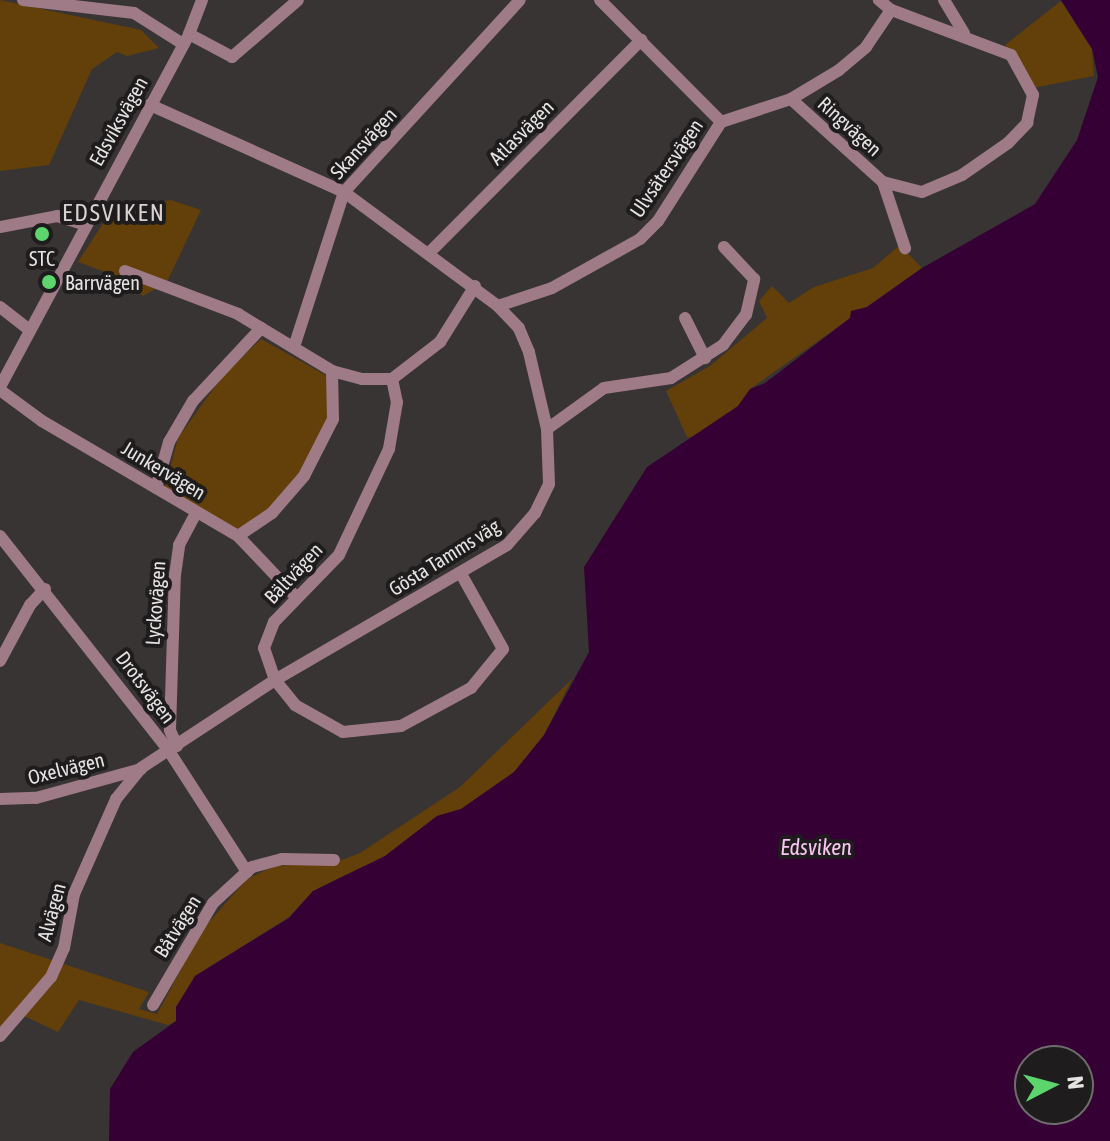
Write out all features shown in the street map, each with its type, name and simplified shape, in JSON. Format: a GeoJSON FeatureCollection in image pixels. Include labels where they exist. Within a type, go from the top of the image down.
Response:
{"type":"FeatureCollection","features":[{"type":"Feature","properties":{"kind":"street"},"geometry":{"type":"LineString","coordinates":[[23,0],[136,6],[186,39],[232,57],[298,0]]}},
{"type":"Feature","properties":{"kind":"street","name":"Edsviksvägen"},"geometry":{"type":"LineString","coordinates":[[0,389],[84,224],[186,39],[202,0]]}},
{"type":"Feature","properties":{"kind":"street","name":"Skansvägen"},"geometry":{"type":"LineString","coordinates":[[294,347],[344,192],[520,0]]}},
{"type":"Feature","properties":{"kind":"street"},"geometry":{"type":"LineString","coordinates":[[600,0],[721,122]]}},
{"type":"Feature","properties":{"kind":"street","name":"Ringvägen"},"geometry":{"type":"LineString","coordinates":[[791,99],[883,182],[922,192],[945,186],[1008,143],[1027,123],[1033,95],[1011,55],[964,33],[891,10],[879,0]]}},
{"type":"Feature","properties":{"kind":"street"},"geometry":{"type":"LineString","coordinates":[[944,0],[964,33]]}},
{"type":"Feature","properties":{"kind":"street","name":"Ulvsätersvägen"},"geometry":{"type":"LineString","coordinates":[[498,306],[552,288],[640,239],[658,221],[721,122],[791,99],[866,47],[891,10]]}},
{"type":"Feature","properties":{"kind":"street","name":"Atlasvägen"},"geometry":{"type":"LineString","coordinates":[[429,253],[641,40]]}},
{"type":"Feature","properties":{"kind":"street","name":"Gösta Tamms väg"},"geometry":{"type":"LineString","coordinates":[[150,105],[344,192],[498,306],[519,328],[529,352],[547,429],[550,467],[544,499],[507,545],[275,680],[169,751]]}},
{"type":"Feature","properties":{"kind":"street","name":"Ringvägen"},"geometry":{"type":"LineString","coordinates":[[883,182],[905,248]]}},
{"type":"Feature","properties":{"kind":"street"},"geometry":{"type":"LineString","coordinates":[[0,227],[57,216],[84,224]]}},
{"type":"Feature","properties":{"kind":"street"},"geometry":{"type":"LineString","coordinates":[[547,429],[604,388],[671,378],[705,358],[740,327],[754,279],[724,247]]}},
{"type":"Feature","properties":{"kind":"street"},"geometry":{"type":"LineString","coordinates":[[125,271],[238,314],[332,371],[362,379],[392,379],[440,342],[475,286]]}},
{"type":"Feature","properties":{"kind":"street"},"geometry":{"type":"LineString","coordinates":[[0,307],[29,330]]}},
{"type":"Feature","properties":{"kind":"street"},"geometry":{"type":"LineString","coordinates":[[685,318],[705,358]]}},
{"type":"Feature","properties":{"kind":"street"},"geometry":{"type":"LineString","coordinates":[[156,488],[169,442],[193,401],[261,328]]}},
{"type":"Feature","properties":{"kind":"street"},"geometry":{"type":"LineString","coordinates":[[238,536],[272,513],[304,476],[333,419],[332,371]]}},
{"type":"Feature","properties":{"kind":"street","name":"Bältvägen"},"geometry":{"type":"LineString","coordinates":[[392,379],[397,402],[389,449],[339,555],[274,622],[264,648],[275,680],[295,705],[343,732],[401,726],[471,688],[503,649],[461,574]]}},
{"type":"Feature","properties":{"kind":"street","name":"Junkervägen"},"geometry":{"type":"LineString","coordinates":[[0,389],[196,513],[238,536],[296,597]]}},
{"type":"Feature","properties":{"kind":"street","name":"Lyckovägen"},"geometry":{"type":"LineString","coordinates":[[169,751],[175,575],[179,545],[196,513]]}},
{"type":"Feature","properties":{"kind":"street","name":"Drotsvägen"},"geometry":{"type":"LineString","coordinates":[[0,536],[45,589],[169,751],[247,872]]}},
{"type":"Feature","properties":{"kind":"street"},"geometry":{"type":"LineString","coordinates":[[0,661],[30,605],[45,589]]}},
{"type":"Feature","properties":{"kind":"street","name":"Alvägen"},"geometry":{"type":"LineString","coordinates":[[0,1036],[51,977],[64,948],[74,894],[116,799],[141,768],[169,751]]}},
{"type":"Feature","properties":{"kind":"street","name":"Oxelvägen"},"geometry":{"type":"LineString","coordinates":[[0,799],[36,798],[141,768]]}},
{"type":"Feature","properties":{"kind":"street","name":"Båtvägen"},"geometry":{"type":"LineString","coordinates":[[153,1005],[213,903],[247,872],[282,859],[334,860]]}},
{"type":"Feature","properties":{"kind":"shaded area"},"geometry":{"type":"Polygon","coordinates":[[[0,0],[141,30],[159,48],[127,56],[117,52],[92,69],[49,165],[0,171],[0,0]]]}},
{"type":"Feature","properties":{"kind":"shaded area"},"geometry":{"type":"Polygon","coordinates":[[[1061,1],[1092,49],[1094,76],[1033,88],[1005,45],[1061,1]]]}},
{"type":"Feature","properties":{"kind":"shaded area"},"geometry":{"type":"Polygon","coordinates":[[[171,200],[201,210],[167,282],[143,296],[113,275],[78,262],[111,211],[171,200]]]}},
{"type":"Feature","properties":{"kind":"shaded area"},"geometry":{"type":"Polygon","coordinates":[[[900,245],[922,268],[750,389],[738,406],[696,437],[687,437],[666,391],[710,366],[767,318],[759,301],[772,286],[789,303],[814,287],[873,268],[900,245]]]}},
{"type":"Feature","properties":{"kind":"shaded area"},"geometry":{"type":"Polygon","coordinates":[[[261,339],[327,376],[331,416],[297,477],[269,508],[238,530],[165,488],[178,438],[222,377],[261,339]]]}},
{"type":"Feature","properties":{"kind":"shaded area"},"geometry":{"type":"Polygon","coordinates":[[[572,679],[544,735],[515,772],[461,809],[437,816],[385,856],[313,891],[289,917],[195,976],[176,1021],[168,1025],[79,1000],[58,1032],[18,1013],[0,1030],[0,943],[149,992],[139,1009],[157,1014],[203,929],[247,879],[274,866],[336,862],[360,853],[460,787],[572,679]]]}},
{"type":"Feature","properties":{"kind":"water","name":"Edsviken"},"geometry":{"type":"Polygon","coordinates":[[[1061,0],[1110,0],[1110,1141],[109,1141],[110,1089],[133,1052],[176,1021],[176,1007],[195,976],[289,918],[313,891],[385,856],[437,816],[461,809],[514,772],[544,735],[589,652],[584,567],[647,467],[738,406],[750,389],[765,383],[850,318],[851,311],[867,307],[922,268],[1035,204],[1077,140],[1098,77],[1092,49],[1061,0]]]}},
{"type":"Feature","properties":{"kind":"place","name":"STC"},"geometry":{"type":"Point","coordinates":[42,234]}},
{"type":"Feature","properties":{"kind":"place","name":"Barrvägen"},"geometry":{"type":"Point","coordinates":[49,282]}},
{"type":"Feature","properties":{"kind":"district","name":"EDSVIKEN"},"geometry":{"type":"Point","coordinates":[114,213]}}]}
